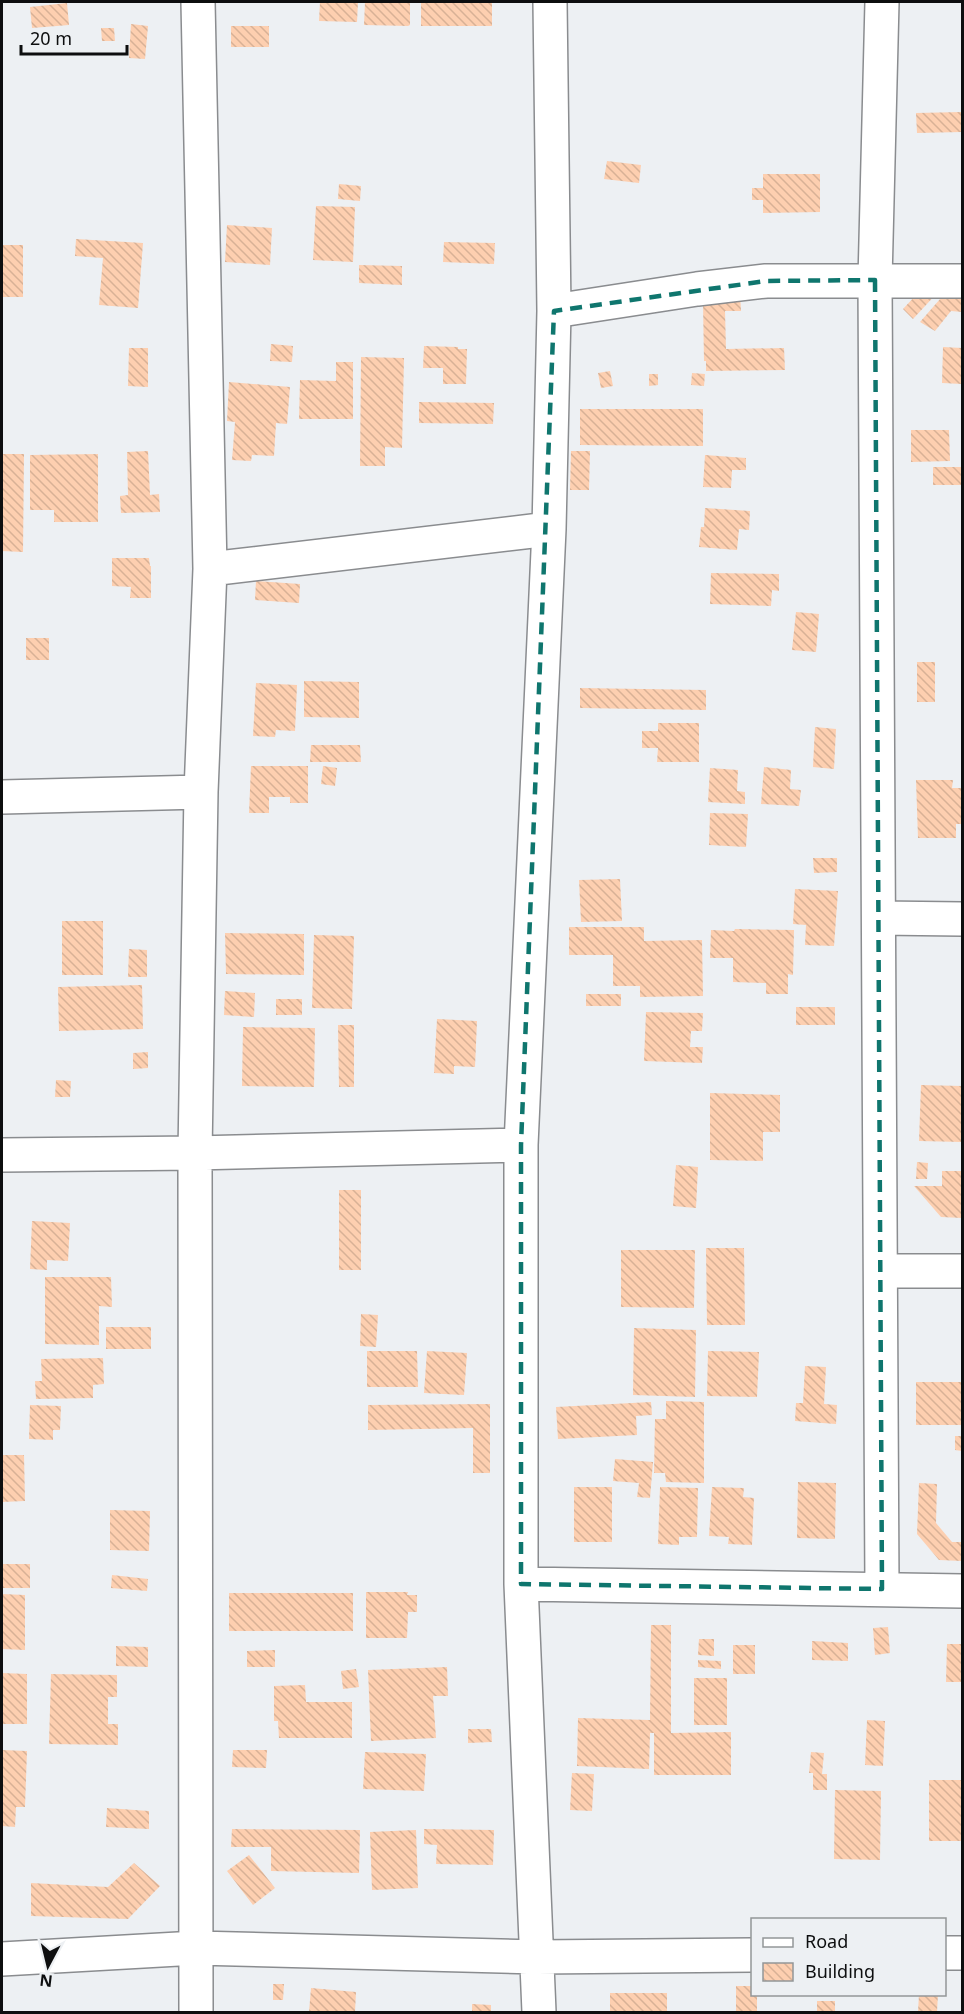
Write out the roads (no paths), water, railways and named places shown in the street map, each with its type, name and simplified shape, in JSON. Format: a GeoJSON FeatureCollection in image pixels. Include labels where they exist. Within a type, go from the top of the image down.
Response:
{"type":"FeatureCollection","features":[{"type":"Feature","properties":{"kind":"street"},"geometry":{"type":"LineString","coordinates":[[196,2013],[195,1153],[201,792],[210,569],[198,2]]}},
{"type":"Feature","properties":{"kind":"street"},"geometry":{"type":"LineString","coordinates":[[539,2013],[521,1584],[521,1145],[549,529],[554,311],[550,2]]}},
{"type":"Feature","properties":{"kind":"street"},"geometry":{"type":"LineString","coordinates":[[882,2],[875,280],[882,1589]]}},
{"type":"Feature","properties":{"kind":"street"},"geometry":{"type":"LineString","coordinates":[[554,311],[766,281],[963,281]]}},
{"type":"Feature","properties":{"kind":"street"},"geometry":{"type":"LineString","coordinates":[[210,569],[549,529]]}},
{"type":"Feature","properties":{"kind":"street"},"geometry":{"type":"LineString","coordinates":[[2,797],[201,792]]}},
{"type":"Feature","properties":{"kind":"street"},"geometry":{"type":"LineString","coordinates":[[879,918],[963,919]]}},
{"type":"Feature","properties":{"kind":"street"},"geometry":{"type":"LineString","coordinates":[[2,1155],[521,1145]]}},
{"type":"Feature","properties":{"kind":"street"},"geometry":{"type":"LineString","coordinates":[[881,1271],[963,1271]]}},
{"type":"Feature","properties":{"kind":"street"},"geometry":{"type":"LineString","coordinates":[[521,1584],[963,1591]]}},
{"type":"Feature","properties":{"kind":"street"},"geometry":{"type":"LineString","coordinates":[[2,1959],[196,1948],[537,1957],[751,1955]]}},
{"type":"Feature","properties":{"kind":"street"},"geometry":{"type":"LineString","coordinates":[[946,1953],[963,1953]]}}]}
